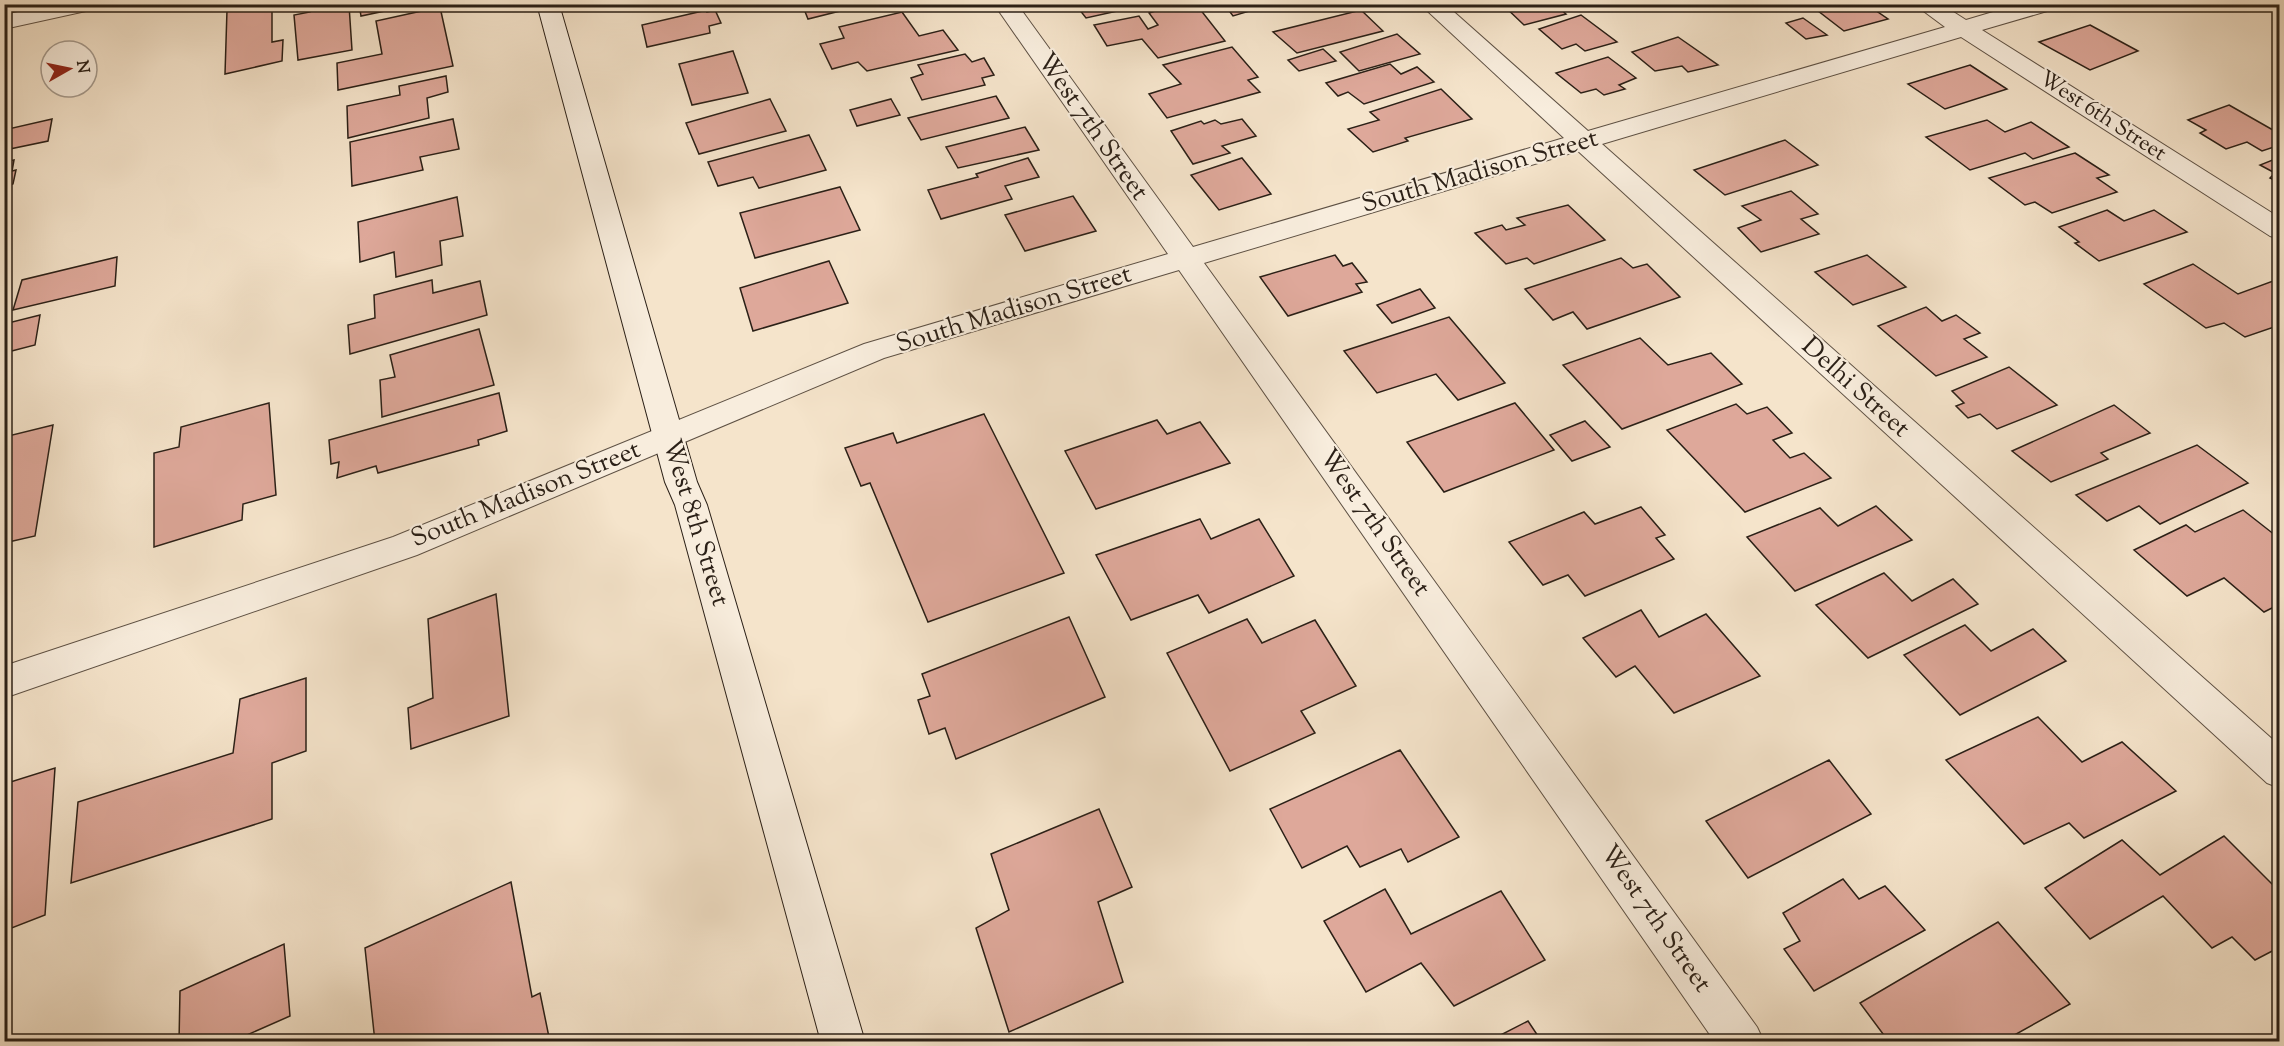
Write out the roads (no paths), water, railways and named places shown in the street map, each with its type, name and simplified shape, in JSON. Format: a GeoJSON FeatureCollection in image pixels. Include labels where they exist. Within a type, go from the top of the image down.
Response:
{"type":"FeatureCollection","features":[{"type":"Feature","properties":{"kind":"street"},"geometry":{"type":"LineString","coordinates":[[4,22],[87,4]]}},
{"type":"Feature","properties":{"kind":"street","name":"West 8th Street"},"geometry":{"type":"LineString","coordinates":[[548,4],[681,482],[694,516],[843,1041]]}},
{"type":"Feature","properties":{"kind":"street","name":"West 7th Street"},"geometry":{"type":"LineString","coordinates":[[1005,4],[1742,1041]]}},
{"type":"Feature","properties":{"kind":"street","name":"Delhi Street"},"geometry":{"type":"LineString","coordinates":[[1431,4],[2280,771]]}},
{"type":"Feature","properties":{"kind":"street","name":"West 6th Street"},"geometry":{"type":"LineString","coordinates":[[1925,4],[2280,230]]}},
{"type":"Feature","properties":{"kind":"street","name":"South Madison Street"},"geometry":{"type":"LineString","coordinates":[[4,682],[405,546],[874,351],[2046,4]]}}]}
